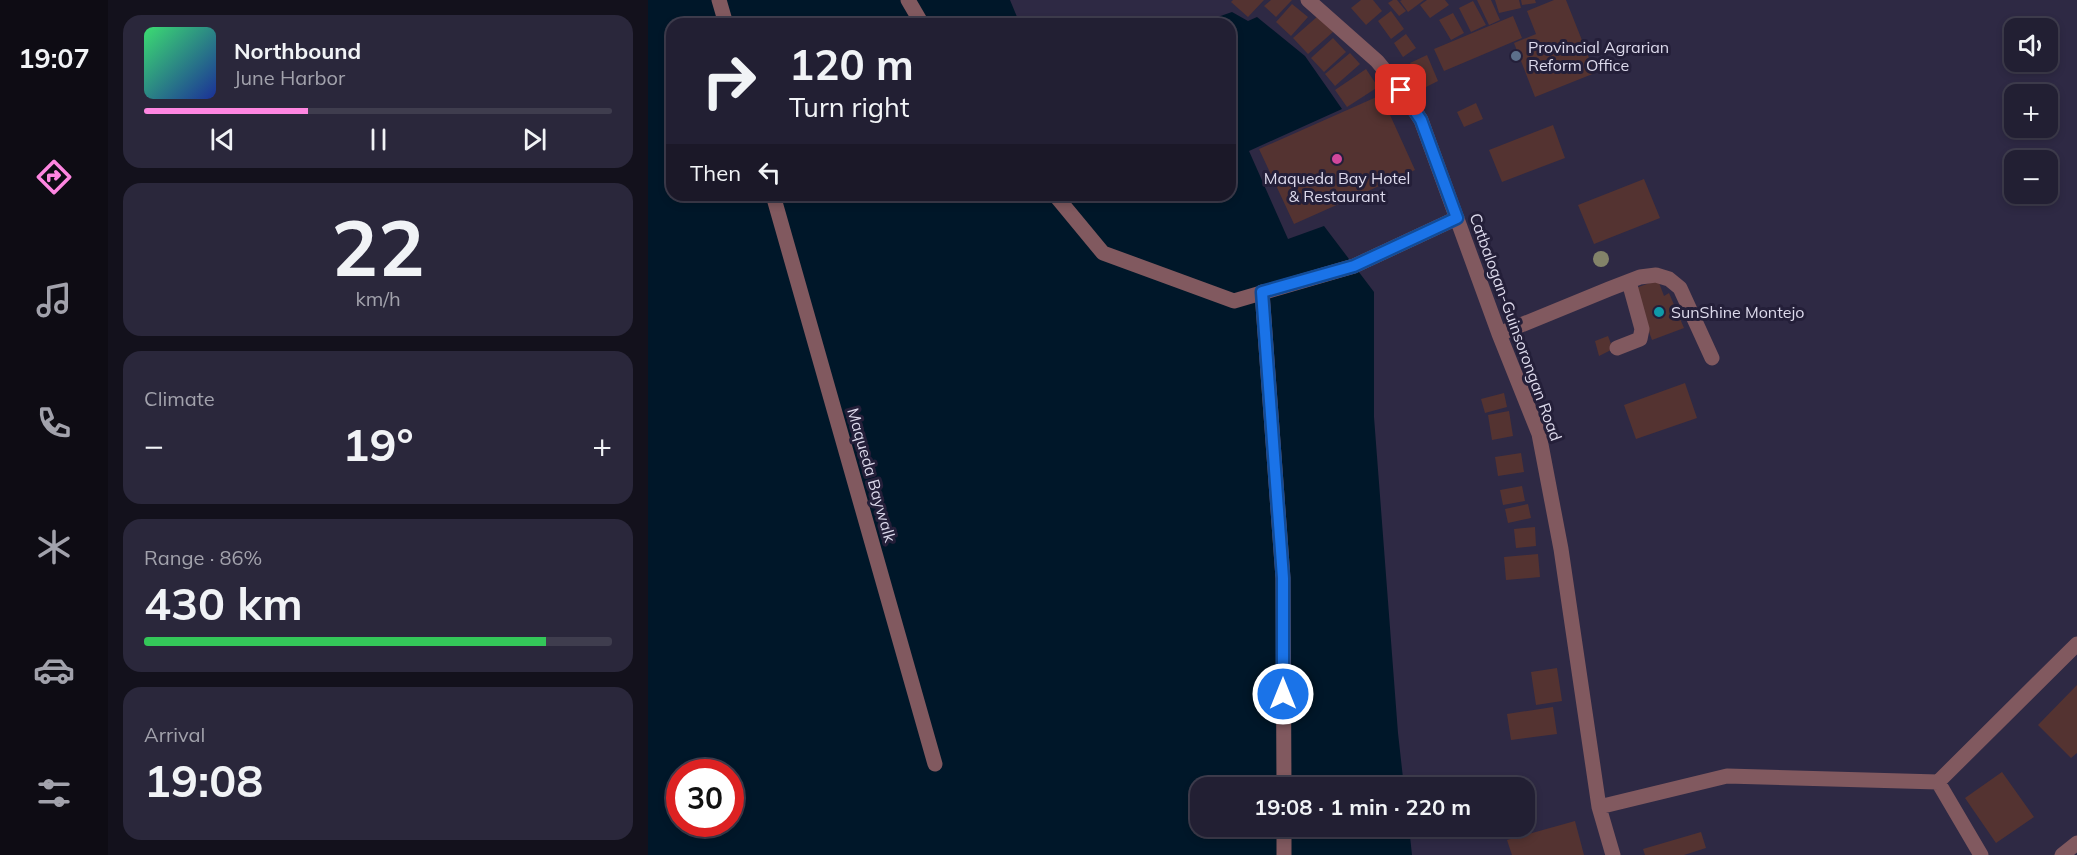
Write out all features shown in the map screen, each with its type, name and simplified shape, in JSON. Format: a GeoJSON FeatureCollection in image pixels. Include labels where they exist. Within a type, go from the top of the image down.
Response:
{"type":"FeatureCollection","features":[{"type":"Feature","properties":{"kind":"street"},"geometry":{"type":"LineString","coordinates":[[719,0],[724,18]]}},
{"type":"Feature","properties":{"kind":"street"},"geometry":{"type":"LineString","coordinates":[[908,0],[918,18]]}},
{"type":"Feature","properties":{"kind":"street","name":"Catbalogan-Guinsorongan Road"},"geometry":{"type":"LineString","coordinates":[[1308,0],[1377,61],[1401,90],[1421,120],[1499,334],[1539,434],[1561,549],[1599,807],[1613,855]]}},
{"type":"Feature","properties":{"kind":"street","name":"Maqueda Baywalk"},"geometry":{"type":"LineString","coordinates":[[775,201],[935,764]]}},
{"type":"Feature","properties":{"kind":"street"},"geometry":{"type":"LineString","coordinates":[[1060,201],[1102,253],[1234,301],[1354,266],[1457,218]]}},
{"type":"Feature","properties":{"kind":"street"},"geometry":{"type":"LineString","coordinates":[[1499,334],[1629,282],[1656,275],[1669,279],[1680,288],[1712,358]]}},
{"type":"Feature","properties":{"kind":"street"},"geometry":{"type":"LineString","coordinates":[[1617,348],[1640,339],[1642,329],[1629,282]]}},
{"type":"Feature","properties":{"kind":"street"},"geometry":{"type":"LineString","coordinates":[[1262,292],[1283,578],[1284,777]]}},
{"type":"Feature","properties":{"kind":"street"},"geometry":{"type":"LineString","coordinates":[[1599,807],[1727,777],[1938,782],[2077,644]]}},
{"type":"Feature","properties":{"kind":"street"},"geometry":{"type":"LineString","coordinates":[[1938,782],[1982,855]]}},
{"type":"Feature","properties":{"kind":"street"},"geometry":{"type":"LineString","coordinates":[[1284,837],[1284,855]]}},
{"type":"Feature","properties":{"kind":"street"},"geometry":{"type":"LineString","coordinates":[[2062,855],[2077,843]]}},
{"type":"Feature","properties":{"kind":"water"},"geometry":{"type":"Polygon","coordinates":[[[648,0],[1010,0],[1018,18],[666,18],[666,201],[1236,201],[1236,18],[1215,18],[1232,12],[1248,21],[1257,17],[1305,56],[1342,109],[1249,151],[1288,239],[1324,226],[1374,292],[1374,417],[1403,777],[1190,777],[1190,837],[1410,837],[1412,855],[648,855],[648,0]]]}},
{"type":"Feature","properties":{"kind":"building"},"geometry":{"type":"Polygon","coordinates":[[[1233,0],[1264,0],[1248,17],[1231,2],[1233,0]]]}},
{"type":"Feature","properties":{"kind":"building"},"geometry":{"type":"Polygon","coordinates":[[[1271,0],[1292,0],[1276,17],[1264,6],[1271,0]]]}},
{"type":"Feature","properties":{"kind":"building"},"geometry":{"type":"Polygon","coordinates":[[[1361,0],[1373,0],[1382,11],[1366,25],[1351,8],[1361,0]]]}},
{"type":"Feature","properties":{"kind":"building"},"geometry":{"type":"Polygon","coordinates":[[[1397,0],[1406,11],[1399,16],[1388,3],[1397,0]]]}},
{"type":"Feature","properties":{"kind":"building"},"geometry":{"type":"Polygon","coordinates":[[[1424,0],[1408,12],[1400,1],[1424,0]]]}},
{"type":"Feature","properties":{"kind":"building"},"geometry":{"type":"Polygon","coordinates":[[[1427,0],[1445,0],[1449,5],[1430,18],[1420,5],[1427,0]]]}},
{"type":"Feature","properties":{"kind":"building"},"geometry":{"type":"Polygon","coordinates":[[[1477,0],[1491,0],[1500,20],[1489,25],[1477,0]]]}},
{"type":"Feature","properties":{"kind":"building"},"geometry":{"type":"Polygon","coordinates":[[[1495,0],[1519,0],[1521,8],[1499,13],[1495,0]]]}},
{"type":"Feature","properties":{"kind":"building"},"geometry":{"type":"Polygon","coordinates":[[[1521,0],[1535,0],[1536,3],[1522,5],[1521,0]]]}},
{"type":"Feature","properties":{"kind":"building"},"geometry":{"type":"Polygon","coordinates":[[[1554,0],[1566,0],[1595,73],[1535,97],[1514,43],[1536,34],[1527,11],[1554,0]]]}},
{"type":"Feature","properties":{"kind":"building"},"geometry":{"type":"Polygon","coordinates":[[[1473,1],[1486,25],[1471,32],[1459,8],[1473,1]]]}},
{"type":"Feature","properties":{"kind":"building"},"geometry":{"type":"Polygon","coordinates":[[[1292,4],[1308,17],[1291,36],[1276,22],[1292,4]]]}},
{"type":"Feature","properties":{"kind":"building"},"geometry":{"type":"Polygon","coordinates":[[[1391,11],[1404,29],[1391,39],[1378,21],[1391,11]]]}},
{"type":"Feature","properties":{"kind":"building"},"geometry":{"type":"Polygon","coordinates":[[[1453,13],[1464,33],[1451,40],[1439,20],[1453,13]]]}},
{"type":"Feature","properties":{"kind":"building"},"geometry":{"type":"Polygon","coordinates":[[[1318,16],[1333,32],[1308,54],[1293,38],[1318,16]]]}},
{"type":"Feature","properties":{"kind":"building"},"geometry":{"type":"Polygon","coordinates":[[[1513,16],[1522,38],[1444,71],[1434,49],[1513,16]]]}},
{"type":"Feature","properties":{"kind":"building"},"geometry":{"type":"Polygon","coordinates":[[[1406,34],[1416,48],[1403,57],[1394,43],[1406,34]]]}},
{"type":"Feature","properties":{"kind":"building"},"geometry":{"type":"Polygon","coordinates":[[[1333,38],[1346,52],[1324,72],[1311,58],[1333,38]]]}},
{"type":"Feature","properties":{"kind":"building"},"geometry":{"type":"Polygon","coordinates":[[[1350,53],[1360,64],[1335,86],[1325,74],[1350,53]]]}},
{"type":"Feature","properties":{"kind":"building"},"geometry":{"type":"Polygon","coordinates":[[[1427,55],[1438,81],[1422,89],[1410,63],[1427,55]]]}},
{"type":"Feature","properties":{"kind":"building"},"geometry":{"type":"Polygon","coordinates":[[[1366,69],[1378,87],[1347,107],[1335,90],[1366,69]]]}},
{"type":"Feature","properties":{"kind":"building","name":"Maqueda Bay Hotel & Restaurant"},"geometry":{"type":"Polygon","coordinates":[[[1381,95],[1415,170],[1294,224],[1259,149],[1381,95]]]}},
{"type":"Feature","properties":{"kind":"building"},"geometry":{"type":"Polygon","coordinates":[[[1476,103],[1483,119],[1464,127],[1457,112],[1476,103]]]}},
{"type":"Feature","properties":{"kind":"building"},"geometry":{"type":"Polygon","coordinates":[[[1553,125],[1565,158],[1502,182],[1489,150],[1553,125]]]}},
{"type":"Feature","properties":{"kind":"building"},"geometry":{"type":"Polygon","coordinates":[[[1644,179],[1660,218],[1594,244],[1578,205],[1644,179]]]}},
{"type":"Feature","properties":{"kind":"building","name":"SunShine Montejo"},"geometry":{"type":"Polygon","coordinates":[[[1658,280],[1664,296],[1669,293],[1684,328],[1652,340],[1633,289],[1658,280]]]}},
{"type":"Feature","properties":{"kind":"building"},"geometry":{"type":"Polygon","coordinates":[[[1608,336],[1613,349],[1599,356],[1595,341],[1608,336]]]}},
{"type":"Feature","properties":{"kind":"building"},"geometry":{"type":"Polygon","coordinates":[[[1685,383],[1697,418],[1636,439],[1624,405],[1685,383]]]}},
{"type":"Feature","properties":{"kind":"building"},"geometry":{"type":"Polygon","coordinates":[[[1504,393],[1507,407],[1485,413],[1481,399],[1504,393]]]}},
{"type":"Feature","properties":{"kind":"building"},"geometry":{"type":"Polygon","coordinates":[[[1509,411],[1513,436],[1492,440],[1488,415],[1509,411]]]}},
{"type":"Feature","properties":{"kind":"building"},"geometry":{"type":"Polygon","coordinates":[[[1521,453],[1524,472],[1498,476],[1495,457],[1521,453]]]}},
{"type":"Feature","properties":{"kind":"building"},"geometry":{"type":"Polygon","coordinates":[[[1522,486],[1525,501],[1503,505],[1500,490],[1522,486]]]}},
{"type":"Feature","properties":{"kind":"building"},"geometry":{"type":"Polygon","coordinates":[[[1528,504],[1531,518],[1508,523],[1505,509],[1528,504]]]}},
{"type":"Feature","properties":{"kind":"building"},"geometry":{"type":"Polygon","coordinates":[[[1535,527],[1536,546],[1516,548],[1514,529],[1535,527]]]}},
{"type":"Feature","properties":{"kind":"building"},"geometry":{"type":"Polygon","coordinates":[[[1538,554],[1540,577],[1506,580],[1504,557],[1538,554]]]}},
{"type":"Feature","properties":{"kind":"building"},"geometry":{"type":"Polygon","coordinates":[[[1557,668],[1562,701],[1536,705],[1531,672],[1557,668]]]}},
{"type":"Feature","properties":{"kind":"building"},"geometry":{"type":"Polygon","coordinates":[[[2077,685],[2077,753],[2071,758],[2038,725],[2077,685]]]}},
{"type":"Feature","properties":{"kind":"building"},"geometry":{"type":"Polygon","coordinates":[[[1553,707],[1557,734],[1511,740],[1507,714],[1553,707]]]}},
{"type":"Feature","properties":{"kind":"building"},"geometry":{"type":"Polygon","coordinates":[[[2002,772],[2034,817],[1996,843],[1965,798],[2002,772]]]}},
{"type":"Feature","properties":{"kind":"building"},"geometry":{"type":"Polygon","coordinates":[[[1575,821],[1584,855],[1512,855],[1507,840],[1518,837],[1535,837],[1535,832],[1575,821]]]}},
{"type":"Feature","properties":{"kind":"building"},"geometry":{"type":"Polygon","coordinates":[[[1701,832],[1706,848],[1684,855],[1645,855],[1643,849],[1701,832]]]}},
{"type":"Feature","properties":{"kind":"place","name":"Provincial Agrarian Reform Office"},"geometry":{"type":"Point","coordinates":[1516,56]}},
{"type":"Feature","properties":{"kind":"place","name":"Maqueda Bay Hotel & Restaurant"},"geometry":{"type":"Point","coordinates":[1337,159]}},
{"type":"Feature","properties":{"kind":"place","name":"SunShine Montejo"},"geometry":{"type":"Point","coordinates":[1659,312]}},
{"type":"Feature","properties":{"kind":"route"},"geometry":{"type":"LineString","coordinates":[[1283,694],[1283,578],[1262,292],[1354,266],[1457,218],[1421,120],[1401,90]]}}]}
